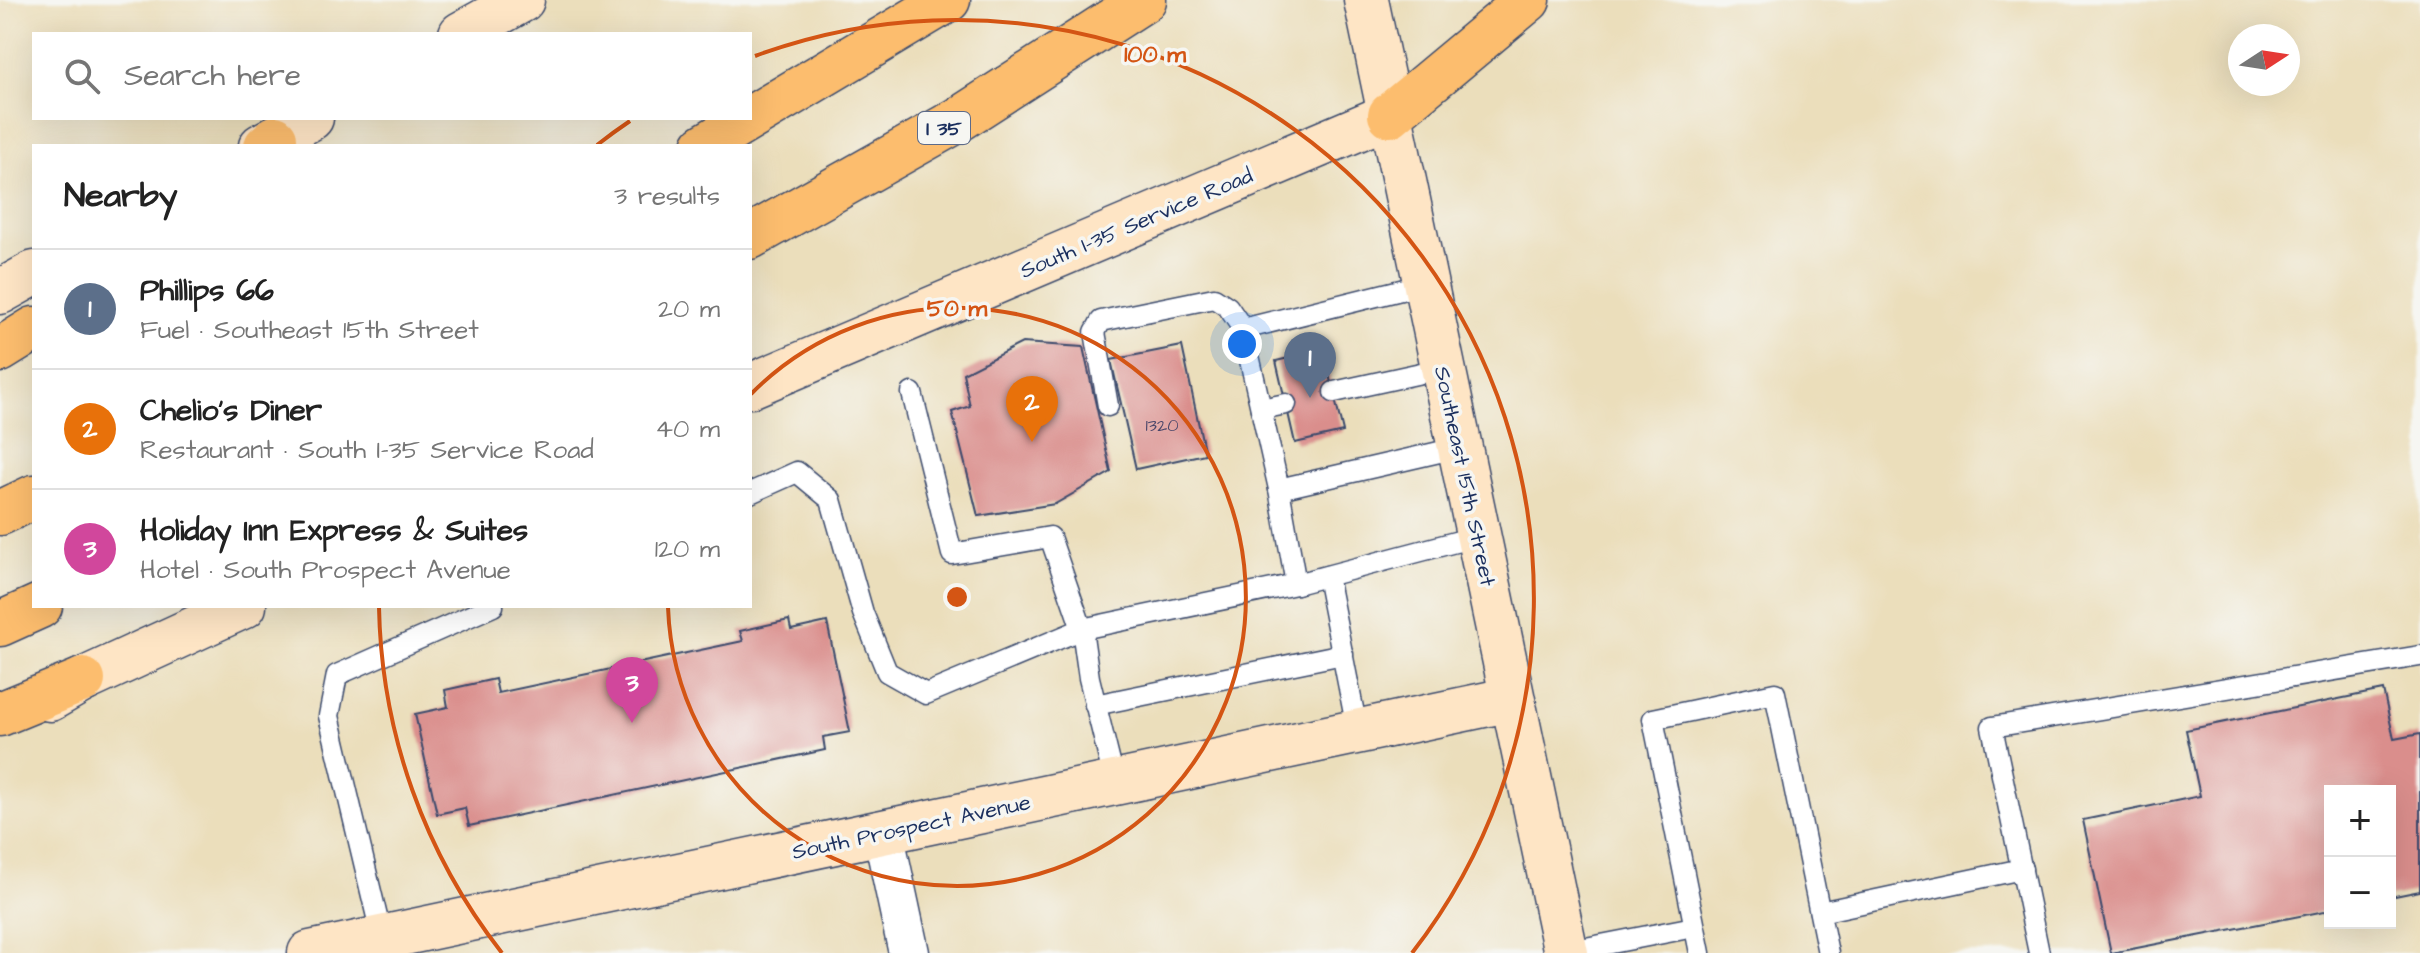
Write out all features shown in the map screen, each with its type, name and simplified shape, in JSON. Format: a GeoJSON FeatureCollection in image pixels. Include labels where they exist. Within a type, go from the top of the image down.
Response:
{"type":"FeatureCollection","features":[{"type":"Feature","properties":{"kind":"highway"},"geometry":{"type":"LineString","coordinates":[[752,117],[948,0]]}},
{"type":"Feature","properties":{"kind":"highway","name":"I 35"},"geometry":{"type":"LineString","coordinates":[[752,236],[958,120],[1144,0]]}},
{"type":"Feature","properties":{"kind":"highway"},"geometry":{"type":"LineString","coordinates":[[1390,115],[1528,0]]}},
{"type":"Feature","properties":{"kind":"highway"},"geometry":{"type":"LineString","coordinates":[[707,144],[747,120]]}},
{"type":"Feature","properties":{"kind":"highway"},"geometry":{"type":"LineString","coordinates":[[0,350],[32,330]]}},
{"type":"Feature","properties":{"kind":"highway"},"geometry":{"type":"LineString","coordinates":[[0,513],[32,498]]}},
{"type":"Feature","properties":{"kind":"highway"},"geometry":{"type":"LineString","coordinates":[[0,624],[36,608]]}},
{"type":"Feature","properties":{"kind":"highway"},"geometry":{"type":"LineString","coordinates":[[0,714],[83,680]]}},
{"type":"Feature","properties":{"kind":"main road"},"geometry":{"type":"LineString","coordinates":[[465,32],[522,0]]}},
{"type":"Feature","properties":{"kind":"main road","name":"Southeast 15th Street"},"geometry":{"type":"LineString","coordinates":[[1366,0],[1566,952]]}},
{"type":"Feature","properties":{"kind":"main road","name":"South I-35 Service Road"},"geometry":{"type":"LineString","coordinates":[[752,385],[1390,115]]}},
{"type":"Feature","properties":{"kind":"main road"},"geometry":{"type":"LineString","coordinates":[[0,292],[32,274]]}},
{"type":"Feature","properties":{"kind":"main road"},"geometry":{"type":"LineString","coordinates":[[0,729],[83,680],[240,608]]}},
{"type":"Feature","properties":{"kind":"main road","name":"South Prospect Avenue"},"geometry":{"type":"LineString","coordinates":[[310,953],[1358,734],[1512,699]]}},
{"type":"Feature","properties":{"kind":"street"},"geometry":{"type":"LineString","coordinates":[[883,832],[909,953]]}},
{"type":"Feature","properties":{"kind":"lane"},"geometry":{"type":"LineString","coordinates":[[1243,329],[1425,284]]}},
{"type":"Feature","properties":{"kind":"lane"},"geometry":{"type":"LineString","coordinates":[[1108,406],[1095,332],[1101,321],[1214,298],[1228,307],[1243,329],[1279,489],[1296,584]]}},
{"type":"Feature","properties":{"kind":"lane"},"geometry":{"type":"LineString","coordinates":[[1334,392],[1444,368]]}},
{"type":"Feature","properties":{"kind":"lane"},"geometry":{"type":"LineString","coordinates":[[912,393],[952,554],[1050,537],[1082,629],[1095,705],[1115,783]]}},
{"type":"Feature","properties":{"kind":"lane"},"geometry":{"type":"LineString","coordinates":[[1261,409],[1286,404]]}},
{"type":"Feature","properties":{"kind":"lane"},"geometry":{"type":"LineString","coordinates":[[1279,489],[1461,447]]}},
{"type":"Feature","properties":{"kind":"lane"},"geometry":{"type":"LineString","coordinates":[[752,492],[797,472],[831,500],[863,613],[887,672],[926,694],[1082,629],[1296,584],[1478,536]]}},
{"type":"Feature","properties":{"kind":"lane"},"geometry":{"type":"LineString","coordinates":[[1327,576],[1358,734]]}},
{"type":"Feature","properties":{"kind":"lane"},"geometry":{"type":"LineString","coordinates":[[382,938],[329,716],[337,675],[488,608]]}},
{"type":"Feature","properties":{"kind":"lane"},"geometry":{"type":"LineString","coordinates":[[1095,705],[1343,654]]}},
{"type":"Feature","properties":{"kind":"lane"},"geometry":{"type":"LineString","coordinates":[[2039,953],[1992,727],[2420,656]]}},
{"type":"Feature","properties":{"kind":"lane"},"geometry":{"type":"LineString","coordinates":[[1700,953],[1653,719],[1775,693],[1828,953]]}},
{"type":"Feature","properties":{"kind":"lane"},"geometry":{"type":"LineString","coordinates":[[1820,912],[2022,869]]}},
{"type":"Feature","properties":{"kind":"lane"},"geometry":{"type":"LineString","coordinates":[[1566,952],[1694,927]]}},
{"type":"Feature","properties":{"kind":"building"},"geometry":{"type":"Polygon","coordinates":[[[1022,343],[1083,347],[1111,472],[1055,504],[978,516],[952,412],[970,406],[963,373],[1022,343]]]}},
{"type":"Feature","properties":{"kind":"building"},"geometry":{"type":"Polygon","coordinates":[[[1182,346],[1205,454],[1136,469],[1111,360],[1182,346]]]}},
{"type":"Feature","properties":{"kind":"building"},"geometry":{"type":"Polygon","coordinates":[[[1323,350],[1343,432],[1295,443],[1276,361],[1323,350]]]}},
{"type":"Feature","properties":{"kind":"building"},"geometry":{"type":"Polygon","coordinates":[[[789,620],[791,630],[827,622],[850,732],[823,737],[825,750],[469,826],[465,808],[437,814],[415,714],[448,707],[445,690],[495,679],[498,693],[743,641],[740,631],[789,620]]]}},
{"type":"Feature","properties":{"kind":"building"},"geometry":{"type":"Polygon","coordinates":[[[2383,690],[2394,739],[2420,734],[2420,891],[2396,896],[2396,785],[2324,785],[2324,911],[2111,953],[2083,820],[2200,796],[2186,730],[2383,690]]]}},
{"type":"Feature","properties":{"kind":"place","name":"Phillips 66"},"geometry":{"type":"Point","coordinates":[1310,398]}},
{"type":"Feature","properties":{"kind":"place","name":"Chelio's Diner"},"geometry":{"type":"Point","coordinates":[1032,442]}},
{"type":"Feature","properties":{"kind":"place","name":"Holiday Inn Express & Suites"},"geometry":{"type":"Point","coordinates":[632,723]}}]}
